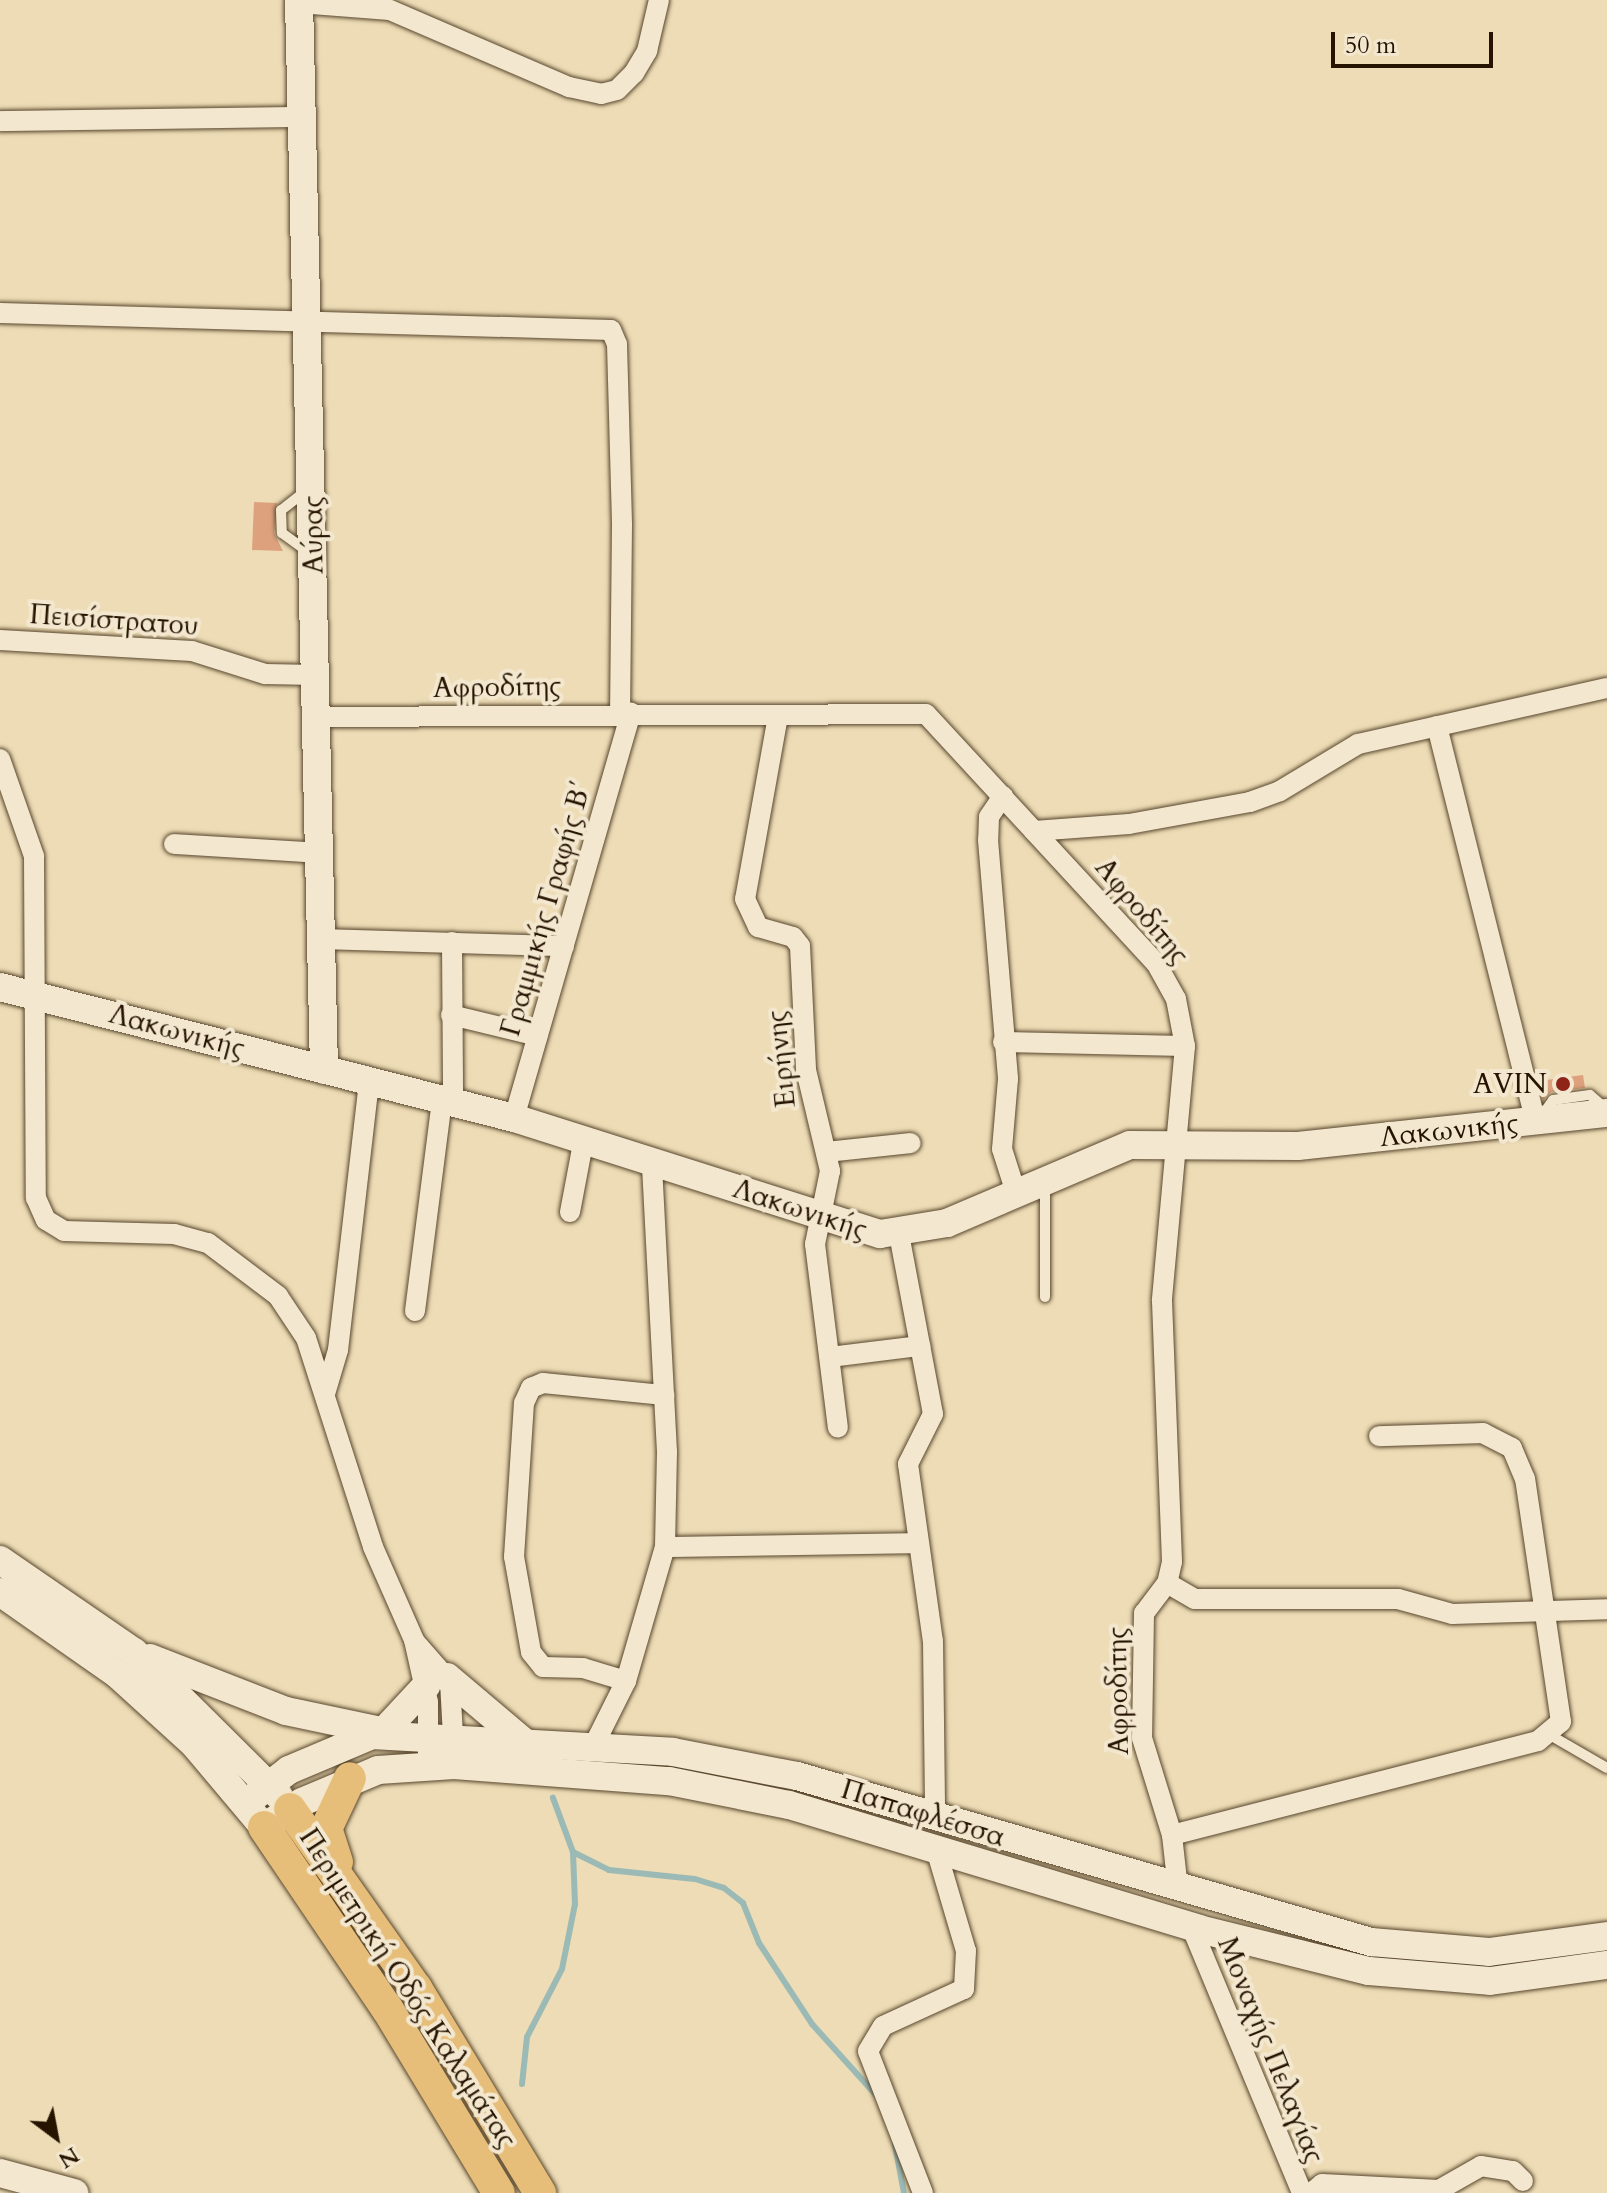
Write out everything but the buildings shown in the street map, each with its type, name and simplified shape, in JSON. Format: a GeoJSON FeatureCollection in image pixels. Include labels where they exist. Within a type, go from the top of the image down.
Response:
{"type":"FeatureCollection","features":[{"type":"Feature","properties":{"kind":"main road","name":"Αύρας"},"geometry":{"type":"LineString","coordinates":[[299,2],[309,321],[324,1070]]}},
{"type":"Feature","properties":{"kind":"main road","name":"Λακωνικής"},"geometry":{"type":"LineString","coordinates":[[0,987],[514,1118],[873,1233],[899,1234],[1017,1196],[1121,1146],[1298,1146],[1607,1112]]}},
{"type":"Feature","properties":{"kind":"main road"},"geometry":{"type":"LineString","coordinates":[[0,1560],[134,1652],[286,1711],[387,1732],[436,1681],[524,1742]]}},
{"type":"Feature","properties":{"kind":"main road"},"geometry":{"type":"LineString","coordinates":[[0,1592],[117,1674],[267,1813]]}},
{"type":"Feature","properties":{"kind":"main road","name":"Περιμετρική Οδός Καλαμάτας"},"geometry":{"type":"LineString","coordinates":[[134,1652],[268,1784],[267,1813],[499,2193]]}},
{"type":"Feature","properties":{"kind":"main road","name":"Παπαφλέσσα"},"geometry":{"type":"LineString","coordinates":[[268,1784],[338,1745],[387,1732],[442,1751],[706,1786],[936,1849],[1308,1958],[1446,1981],[1607,1965]]}},
{"type":"Feature","properties":{"kind":"main road","name":"Παπαφλέσσα"},"geometry":{"type":"LineString","coordinates":[[267,1813],[350,1778],[442,1751],[524,1742],[593,1747],[751,1765],[1312,1929],[1415,1949],[1489,1952],[1607,1936]]}},
{"type":"Feature","properties":{"kind":"main road"},"geometry":{"type":"LineString","coordinates":[[349,1886],[326,1829],[350,1778]]}},
{"type":"Feature","properties":{"kind":"main road","name":"Περιμετρική Οδός Καλαμάτας"},"geometry":{"type":"LineString","coordinates":[[267,1813],[349,1886],[540,2193]]}},
{"type":"Feature","properties":{"kind":"main road"},"geometry":{"type":"LineString","coordinates":[[0,2173],[74,2193]]}},
{"type":"Feature","properties":{"kind":"street"},"geometry":{"type":"LineString","coordinates":[[299,2],[390,10],[569,87],[601,94],[617,90],[634,73],[647,51],[659,0]]}},
{"type":"Feature","properties":{"kind":"street"},"geometry":{"type":"LineString","coordinates":[[0,121],[302,117]]}},
{"type":"Feature","properties":{"kind":"street"},"geometry":{"type":"LineString","coordinates":[[0,313],[309,321]]}},
{"type":"Feature","properties":{"kind":"street","name":"Γραμμικής Γραφής Β΄"},"geometry":{"type":"LineString","coordinates":[[309,321],[613,333],[622,525],[626,713],[514,1118]]}},
{"type":"Feature","properties":{"kind":"street","name":"Πεισίστρατου"},"geometry":{"type":"LineString","coordinates":[[0,640],[192,651],[265,674],[316,675]]}},
{"type":"Feature","properties":{"kind":"street"},"geometry":{"type":"LineString","coordinates":[[1034,831],[1129,824],[1250,802],[1280,791],[1358,744],[1607,688]]}},
{"type":"Feature","properties":{"kind":"street","name":"Αφροδίτης"},"geometry":{"type":"LineString","coordinates":[[317,717],[626,713],[778,716],[926,714],[1156,963],[1176,999],[1185,1046],[1172,1144],[1162,1301],[1172,1538],[1167,1583],[1144,1613],[1142,1738],[1172,1835],[1178,1889]]}},
{"type":"Feature","properties":{"kind":"street","name":"Ειρήνης"},"geometry":{"type":"LineString","coordinates":[[778,716],[746,904],[763,931],[798,941],[806,1070],[827,1152],[830,1184],[815,1250],[838,1428]]}},
{"type":"Feature","properties":{"kind":"street"},"geometry":{"type":"LineString","coordinates":[[1437,726],[1537,1120]]}},
{"type":"Feature","properties":{"kind":"street"},"geometry":{"type":"LineString","coordinates":[[0,759],[34,856],[32,993],[36,1198],[46,1220],[64,1231],[174,1234],[208,1243],[243,1264],[278,1296],[306,1338],[373,1547],[414,1640],[436,1681],[442,1751]]}},
{"type":"Feature","properties":{"kind":"street"},"geometry":{"type":"LineString","coordinates":[[1003,796],[988,826],[1008,1079],[1002,1149],[1017,1196]]}},
{"type":"Feature","properties":{"kind":"street"},"geometry":{"type":"LineString","coordinates":[[174,844],[320,853]]}},
{"type":"Feature","properties":{"kind":"street"},"geometry":{"type":"LineString","coordinates":[[322,939],[564,946]]}},
{"type":"Feature","properties":{"kind":"street"},"geometry":{"type":"LineString","coordinates":[[415,1311],[448,1102],[452,942]]}},
{"type":"Feature","properties":{"kind":"street"},"geometry":{"type":"LineString","coordinates":[[451,1015],[538,1036]]}},
{"type":"Feature","properties":{"kind":"street"},"geometry":{"type":"LineString","coordinates":[[1003,1042],[1185,1046]]}},
{"type":"Feature","properties":{"kind":"street"},"geometry":{"type":"LineString","coordinates":[[325,1394],[338,1350],[369,1082]]}},
{"type":"Feature","properties":{"kind":"street"},"geometry":{"type":"LineString","coordinates":[[570,1212],[584,1138]]}},
{"type":"Feature","properties":{"kind":"street"},"geometry":{"type":"LineString","coordinates":[[827,1152],[911,1143]]}},
{"type":"Feature","properties":{"kind":"street"},"geometry":{"type":"LineString","coordinates":[[593,1747],[626,1681],[665,1547],[664,1395],[652,1162]]}},
{"type":"Feature","properties":{"kind":"street"},"geometry":{"type":"LineString","coordinates":[[899,1234],[933,1414],[908,1460],[915,1543],[933,1641],[935,1817]]}},
{"type":"Feature","properties":{"kind":"street"},"geometry":{"type":"LineString","coordinates":[[830,1357],[920,1346]]}},
{"type":"Feature","properties":{"kind":"street"},"geometry":{"type":"LineString","coordinates":[[626,1681],[583,1668],[543,1667],[531,1652],[514,1557],[524,1403],[531,1388],[543,1383],[664,1395]]}},
{"type":"Feature","properties":{"kind":"street"},"geometry":{"type":"LineString","coordinates":[[1172,1835],[1550,1735],[1562,1718],[1541,1609],[1525,1479],[1512,1448],[1483,1433],[1379,1436]]}},
{"type":"Feature","properties":{"kind":"street"},"geometry":{"type":"LineString","coordinates":[[665,1547],[915,1543]]}},
{"type":"Feature","properties":{"kind":"street"},"geometry":{"type":"LineString","coordinates":[[1167,1583],[1195,1599],[1398,1599],[1452,1614],[1607,1609]]}},
{"type":"Feature","properties":{"kind":"street"},"geometry":{"type":"LineString","coordinates":[[923,2193],[868,2051],[883,2026],[964,1989],[966,1951],[936,1849]]}},
{"type":"Feature","properties":{"kind":"street","name":"Μοναχής Πελαγίας"},"geometry":{"type":"LineString","coordinates":[[1191,1926],[1302,2193]]}},
{"type":"Feature","properties":{"kind":"street","name":"Μοναχής Πελαγίας"},"geometry":{"type":"LineString","coordinates":[[1311,2193],[1322,2184],[1439,2190],[1481,2166],[1513,2171],[1523,2181]]}},
{"type":"Feature","properties":{"kind":"lane"},"geometry":{"type":"LineString","coordinates":[[1045,1183],[1045,1297]]}},
{"type":"Feature","properties":{"kind":"lane"},"geometry":{"type":"LineString","coordinates":[[1550,1735],[1607,1768]]}},
{"type":"Feature","properties":{"kind":"waterway"},"geometry":{"type":"LineString","coordinates":[[522,2084],[527,2037],[562,1969],[575,1904],[573,1852],[553,1798]]}},
{"type":"Feature","properties":{"kind":"waterway"},"geometry":{"type":"LineString","coordinates":[[573,1852],[609,1870],[695,1879],[724,1888],[743,1903],[759,1943],[812,2024],[876,2095]]}},
{"type":"Feature","properties":{"kind":"waterway"},"geometry":{"type":"LineString","coordinates":[[895,2145],[904,2193]]}},
{"type":"Feature","properties":{"kind":"place","name":"AVIN"},"geometry":{"type":"Point","coordinates":[1563,1084]}}]}
